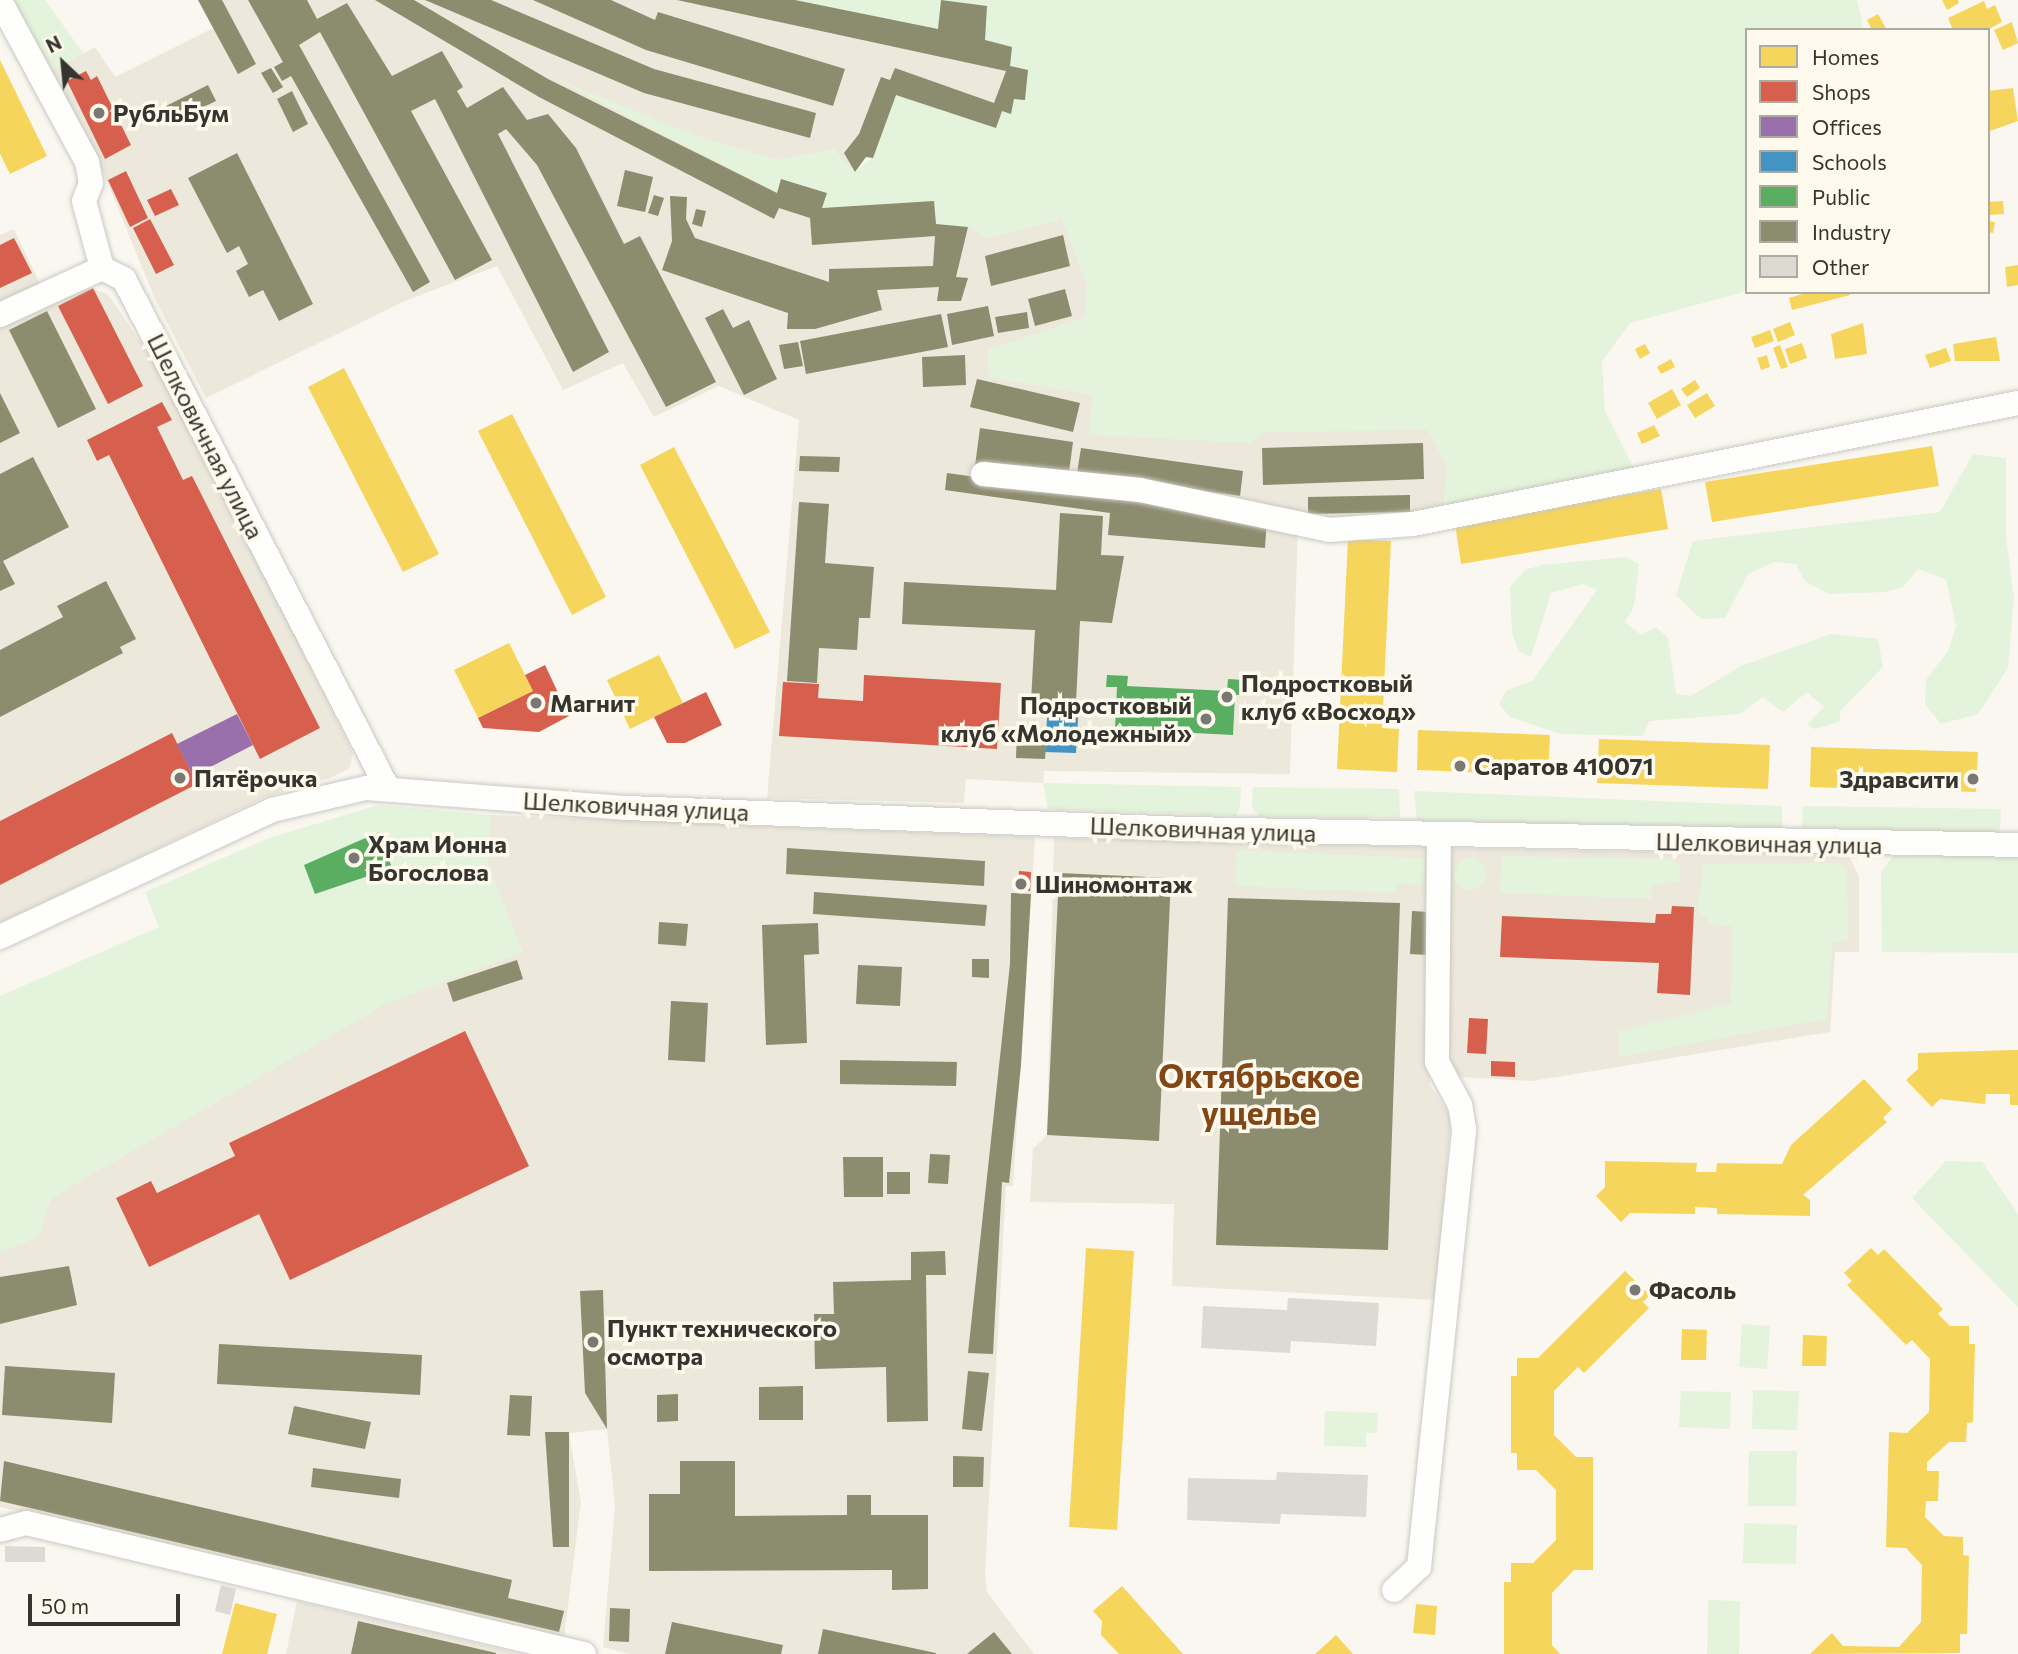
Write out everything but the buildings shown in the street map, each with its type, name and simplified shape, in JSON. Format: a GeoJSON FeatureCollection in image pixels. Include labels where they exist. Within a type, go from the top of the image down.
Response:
{"type":"FeatureCollection","features":[{"type":"Feature","properties":{"kind":"street"},"geometry":{"type":"LineString","coordinates":[[0,1],[87,162],[91,183],[84,201],[102,268],[0,314]]}},
{"type":"Feature","properties":{"kind":"street","name":"Шелковичная улица"},"geometry":{"type":"LineString","coordinates":[[102,268],[124,279],[388,789]]}},
{"type":"Feature","properties":{"kind":"street"},"geometry":{"type":"LineString","coordinates":[[983,474],[1140,490],[1329,530],[1413,524],[2018,403]]}},
{"type":"Feature","properties":{"kind":"street","name":"Шелковичная улица"},"geometry":{"type":"LineString","coordinates":[[0,937],[300,799],[388,789],[627,808],[1439,836],[2018,845]]}},
{"type":"Feature","properties":{"kind":"street"},"geometry":{"type":"LineString","coordinates":[[1394,1590],[1419,1567],[1464,1129],[1460,1105],[1437,1062],[1439,836]]}},
{"type":"Feature","properties":{"kind":"street"},"geometry":{"type":"LineString","coordinates":[[0,1530],[26,1523],[584,1654]]}},
{"type":"Feature","properties":{"kind":"shaded area"},"geometry":{"type":"Polygon","coordinates":[[[198,0],[795,0],[937,29],[941,0],[987,6],[1028,70],[1025,100],[996,128],[866,157],[855,172],[834,150],[777,160],[696,136],[776,193],[781,179],[827,193],[823,208],[934,201],[986,238],[1062,219],[1087,284],[1085,318],[988,350],[989,377],[1093,395],[1090,435],[1428,429],[1447,467],[1443,513],[1298,525],[1290,774],[1044,771],[1043,783],[966,779],[964,803],[767,798],[799,420],[719,386],[654,417],[623,363],[563,390],[497,266],[405,301],[206,398],[155,299],[100,164],[50,71],[95,47],[115,77],[213,28],[198,0]]]}},
{"type":"Feature","properties":{"kind":"shaded area"},"geometry":{"type":"Polygon","coordinates":[[[14,229],[41,286],[0,306],[0,235],[14,229]]]}},
{"type":"Feature","properties":{"kind":"shaded area"},"geometry":{"type":"Polygon","coordinates":[[[88,287],[108,294],[177,397],[353,753],[350,768],[330,778],[265,797],[0,923],[0,328],[88,287]]]}},
{"type":"Feature","properties":{"kind":"shaded area"},"geometry":{"type":"Polygon","coordinates":[[[490,815],[1035,837],[1013,1186],[1006,1186],[985,1573],[987,1592],[1034,1654],[630,1654],[603,1647],[615,1506],[607,1429],[569,1433],[581,1502],[564,1638],[0,1507],[0,1252],[38,1236],[50,1200],[68,1188],[386,1003],[522,952],[488,864],[490,815]]]}},
{"type":"Feature","properties":{"kind":"shaded area"},"geometry":{"type":"Polygon","coordinates":[[[1054,838],[1430,847],[1427,1051],[1430,1085],[1451,1117],[1435,1300],[1172,1286],[1174,1204],[1030,1202],[1033,1149],[1047,1135],[1054,838]]]}},
{"type":"Feature","properties":{"kind":"shaded area"},"geometry":{"type":"Polygon","coordinates":[[[1449,848],[1849,856],[1859,876],[1859,952],[1835,952],[1830,1032],[1532,1081],[1459,1077],[1445,1056],[1449,848]]]}},
{"type":"Feature","properties":{"kind":"shaded area"},"geometry":{"type":"Polygon","coordinates":[[[297,1601],[520,1654],[286,1654],[297,1601]]]}},
{"type":"Feature","properties":{"kind":"green space"},"geometry":{"type":"Polygon","coordinates":[[[11,0],[45,0],[83,53],[50,71],[11,0]]]}},
{"type":"Feature","properties":{"kind":"green space"},"geometry":{"type":"Polygon","coordinates":[[[795,0],[1857,0],[1862,21],[1862,28],[1745,28],[1745,292],[1630,323],[1602,361],[1605,411],[1634,469],[1443,513],[1447,467],[1428,430],[1264,432],[1251,443],[1089,435],[1092,395],[989,377],[988,350],[1085,318],[1087,284],[1062,219],[986,238],[968,227],[936,224],[934,201],[822,208],[826,192],[782,179],[777,193],[550,76],[696,136],[777,160],[834,150],[855,172],[873,157],[896,95],[996,128],[1002,111],[1011,113],[1014,99],[1025,100],[1028,70],[1010,66],[1012,47],[985,40],[987,6],[941,1],[938,29],[795,0]]]}},
{"type":"Feature","properties":{"kind":"green space"},"geometry":{"type":"Polygon","coordinates":[[[1973,454],[2006,458],[2006,538],[2014,597],[2008,668],[1978,714],[1941,724],[1925,704],[1926,680],[1948,651],[1956,626],[1946,579],[1918,569],[1903,587],[1885,592],[1829,594],[1805,581],[1796,564],[1774,562],[1748,574],[1725,618],[1701,619],[1676,595],[1693,541],[1940,512],[1973,454]]]}},
{"type":"Feature","properties":{"kind":"green space"},"geometry":{"type":"Polygon","coordinates":[[[1626,557],[1639,564],[1634,606],[1625,622],[1641,635],[1656,627],[1668,638],[1676,694],[1691,696],[1741,666],[1831,634],[1878,639],[1883,667],[1841,710],[1839,722],[1815,729],[1807,725],[1824,707],[1807,692],[1783,712],[1763,697],[1739,714],[1649,721],[1643,736],[1560,734],[1510,717],[1499,704],[1506,691],[1533,680],[1597,590],[1583,584],[1551,593],[1531,657],[1519,651],[1512,633],[1510,587],[1525,570],[1542,565],[1626,557]]]}},
{"type":"Feature","properties":{"kind":"green space"},"geometry":{"type":"Polygon","coordinates":[[[1043,783],[1241,787],[1240,807],[1236,816],[1048,809],[1043,783]]]}},
{"type":"Feature","properties":{"kind":"green space"},"geometry":{"type":"Polygon","coordinates":[[[1253,787],[1399,789],[1400,818],[1259,817],[1252,807],[1253,787]]]}},
{"type":"Feature","properties":{"kind":"green space"},"geometry":{"type":"Polygon","coordinates":[[[1414,791],[1782,806],[1782,828],[1417,821],[1414,791]]]}},
{"type":"Feature","properties":{"kind":"green space"},"geometry":{"type":"Polygon","coordinates":[[[378,805],[490,815],[488,864],[522,952],[386,1004],[68,1188],[50,1200],[38,1236],[0,1252],[0,996],[159,927],[145,892],[269,838],[378,805]]]}},
{"type":"Feature","properties":{"kind":"green space"},"geometry":{"type":"Polygon","coordinates":[[[1803,806],[2001,809],[2000,833],[1802,828],[1803,806]]]}},
{"type":"Feature","properties":{"kind":"green space"},"geometry":{"type":"Polygon","coordinates":[[[1237,850],[1425,858],[1424,885],[1397,883],[1396,893],[1235,886],[1237,850]]]}},
{"type":"Feature","properties":{"kind":"green space"},"geometry":{"type":"Polygon","coordinates":[[[2018,855],[2018,953],[1882,952],[1881,873],[1893,856],[2018,855]]]}},
{"type":"Feature","properties":{"kind":"green space"},"geometry":{"type":"Polygon","coordinates":[[[1501,856],[1668,859],[1681,865],[1680,881],[1652,886],[1651,899],[1500,893],[1501,856]]]}},
{"type":"Feature","properties":{"kind":"green space"},"geometry":{"type":"Polygon","coordinates":[[[1470,858],[1482,862],[1486,874],[1482,886],[1470,890],[1458,886],[1454,874],[1458,862],[1470,858]]]}},
{"type":"Feature","properties":{"kind":"green space"},"geometry":{"type":"Polygon","coordinates":[[[1841,863],[1847,870],[1848,940],[1833,942],[1827,1019],[1619,1057],[1619,1031],[1731,1003],[1732,926],[1713,925],[1698,910],[1703,864],[1841,863]]]}},
{"type":"Feature","properties":{"kind":"green space"},"geometry":{"type":"Polygon","coordinates":[[[1946,1161],[1982,1162],[2018,1214],[2018,1307],[1912,1198],[1946,1161]]]}},
{"type":"Feature","properties":{"kind":"green space"},"geometry":{"type":"Polygon","coordinates":[[[1742,1324],[1770,1326],[1767,1369],[1739,1367],[1742,1324]]]}},
{"type":"Feature","properties":{"kind":"green space"},"geometry":{"type":"Polygon","coordinates":[[[1753,1390],[1799,1391],[1797,1430],[1752,1429],[1753,1390]]]}},
{"type":"Feature","properties":{"kind":"green space"},"geometry":{"type":"Polygon","coordinates":[[[1681,1391],[1731,1392],[1730,1429],[1679,1427],[1681,1391]]]}},
{"type":"Feature","properties":{"kind":"green space"},"geometry":{"type":"Polygon","coordinates":[[[1325,1411],[1378,1413],[1377,1433],[1366,1433],[1366,1447],[1324,1446],[1325,1411]]]}},
{"type":"Feature","properties":{"kind":"green space"},"geometry":{"type":"Polygon","coordinates":[[[1749,1451],[1797,1451],[1796,1506],[1748,1506],[1749,1451]]]}},
{"type":"Feature","properties":{"kind":"green space"},"geometry":{"type":"Polygon","coordinates":[[[1744,1523],[1797,1525],[1796,1564],[1743,1563],[1744,1523]]]}},
{"type":"Feature","properties":{"kind":"green space"},"geometry":{"type":"Polygon","coordinates":[[[1708,1600],[1740,1601],[1739,1654],[1707,1654],[1708,1600]]]}},
{"type":"Feature","properties":{"kind":"place","name":"РубльБум"},"geometry":{"type":"Point","coordinates":[99,113]}},
{"type":"Feature","properties":{"kind":"place","name":"Подростковый клуб «Восход»"},"geometry":{"type":"Point","coordinates":[1227,697]}},
{"type":"Feature","properties":{"kind":"place","name":"Магнит"},"geometry":{"type":"Point","coordinates":[536,703]}},
{"type":"Feature","properties":{"kind":"place","name":"Подростковый клуб «Молодежный»"},"geometry":{"type":"Point","coordinates":[1206,719]}},
{"type":"Feature","properties":{"kind":"place","name":"Саратов 410071"},"geometry":{"type":"Point","coordinates":[1460,766]}},
{"type":"Feature","properties":{"kind":"place","name":"Пятёрочка"},"geometry":{"type":"Point","coordinates":[180,778]}},
{"type":"Feature","properties":{"kind":"place","name":"Здравсити"},"geometry":{"type":"Point","coordinates":[1973,779]}},
{"type":"Feature","properties":{"kind":"place","name":"Храм Ионна Богослова"},"geometry":{"type":"Point","coordinates":[354,858]}},
{"type":"Feature","properties":{"kind":"place","name":"Шиномонтаж"},"geometry":{"type":"Point","coordinates":[1021,884]}},
{"type":"Feature","properties":{"kind":"place","name":"Фасоль"},"geometry":{"type":"Point","coordinates":[1635,1290]}},
{"type":"Feature","properties":{"kind":"place","name":"Пункт технического осмотра"},"geometry":{"type":"Point","coordinates":[593,1342]}},
{"type":"Feature","properties":{"kind":"district","name":"Октябрьское ущелье"},"geometry":{"type":"Point","coordinates":[1259,1094]}}]}
